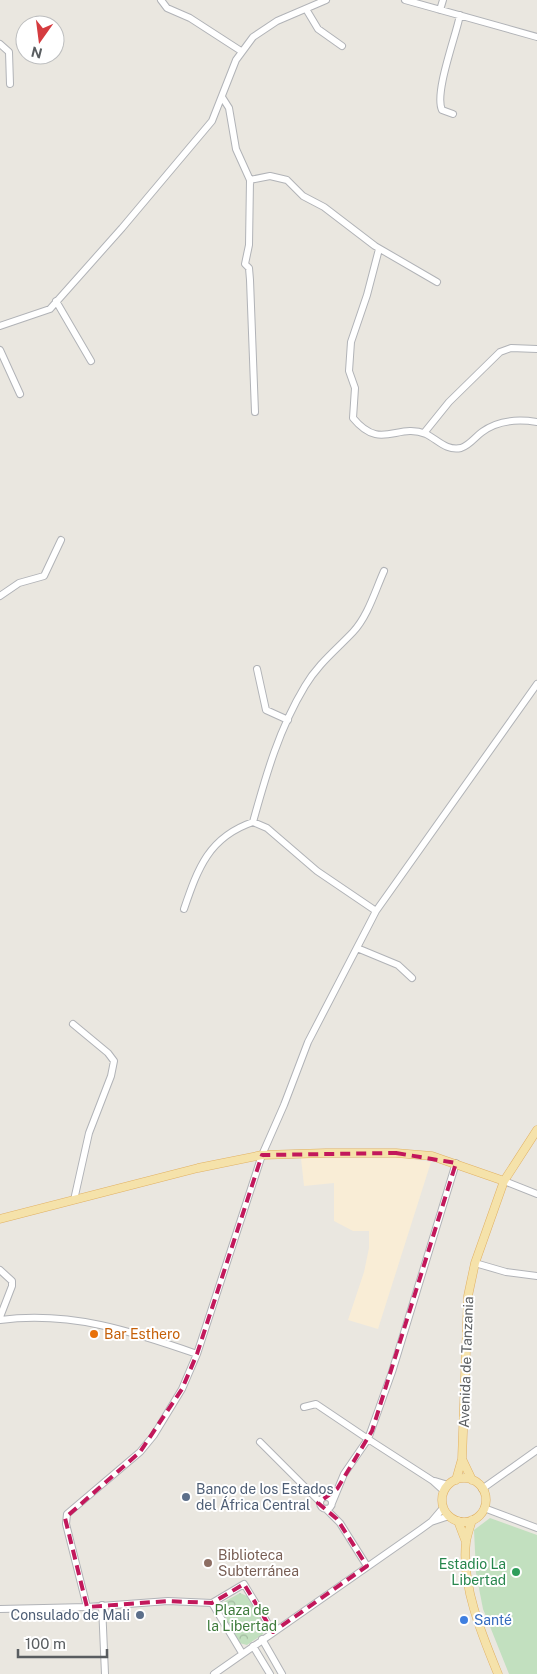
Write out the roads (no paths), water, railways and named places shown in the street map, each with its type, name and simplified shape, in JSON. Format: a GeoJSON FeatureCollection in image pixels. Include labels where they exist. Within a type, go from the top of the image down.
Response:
{"type":"FeatureCollection","features":[{"type":"Feature","properties":{"kind":"main road","name":"Avenida de Tanzania"},"geometry":{"type":"LineString","coordinates":[[456,1480],[462,1459],[468,1296],[475,1263],[504,1181],[537,1130]]}},
{"type":"Feature","properties":{"kind":"main road"},"geometry":{"type":"LineString","coordinates":[[0,1219],[198,1168],[262,1155],[396,1153],[432,1156],[504,1181]]}},
{"type":"Feature","properties":{"kind":"main road","name":"Avenida de Tanzania"},"geometry":{"type":"LineString","coordinates":[[462,1459],[472,1480]]}},
{"type":"Feature","properties":{"kind":"main road"},"geometry":{"type":"LineString","coordinates":[[466,1542],[472,1520],[484,1508],[485,1495],[482,1489],[472,1480],[456,1480],[446,1488],[442,1499],[443,1508],[449,1516],[458,1521],[472,1520]]}},
{"type":"Feature","properties":{"kind":"main road"},"geometry":{"type":"LineString","coordinates":[[458,1521],[466,1542],[470,1595],[477,1621],[498,1674]]}},
{"type":"Feature","properties":{"kind":"street"},"geometry":{"type":"LineString","coordinates":[[161,0],[167,8],[190,18],[242,50]]}},
{"type":"Feature","properties":{"kind":"street"},"geometry":{"type":"LineString","coordinates":[[0,326],[50,309],[212,121],[231,71],[242,50],[264,28],[326,0]]}},
{"type":"Feature","properties":{"kind":"street"},"geometry":{"type":"LineString","coordinates":[[405,0],[537,37]]}},
{"type":"Feature","properties":{"kind":"street"},"geometry":{"type":"LineString","coordinates":[[440,10],[443,0]]}},
{"type":"Feature","properties":{"kind":"street"},"geometry":{"type":"LineString","coordinates":[[306,9],[318,29],[342,46]]}},
{"type":"Feature","properties":{"kind":"street"},"geometry":{"type":"LineString","coordinates":[[453,114],[442,110],[440,106],[441,89],[460,16]]}},
{"type":"Feature","properties":{"kind":"street"},"geometry":{"type":"LineString","coordinates":[[0,44],[9,52],[10,84]]}},
{"type":"Feature","properties":{"kind":"street"},"geometry":{"type":"LineString","coordinates":[[222,97],[229,108],[236,149],[250,180],[250,237],[245,264],[249,268],[250,280],[255,412]]}},
{"type":"Feature","properties":{"kind":"street"},"geometry":{"type":"LineString","coordinates":[[250,180],[270,176],[287,180],[303,196],[324,207],[379,249],[436,282]]}},
{"type":"Feature","properties":{"kind":"street"},"geometry":{"type":"LineString","coordinates":[[379,249],[367,295],[351,342],[349,371],[355,388],[353,418],[361,429],[380,435],[408,431],[424,434],[448,448],[455,449],[463,447],[481,433],[500,423],[516,420],[537,422]]}},
{"type":"Feature","properties":{"kind":"street"},"geometry":{"type":"LineString","coordinates":[[56,301],[91,361]]}},
{"type":"Feature","properties":{"kind":"street"},"geometry":{"type":"LineString","coordinates":[[424,434],[448,402],[500,352],[511,348],[537,349]]}},
{"type":"Feature","properties":{"kind":"street"},"geometry":{"type":"LineString","coordinates":[[0,350],[20,394]]}},
{"type":"Feature","properties":{"kind":"street"},"geometry":{"type":"LineString","coordinates":[[0,596],[19,583],[44,576],[61,540]]}},
{"type":"Feature","properties":{"kind":"street"},"geometry":{"type":"LineString","coordinates":[[184,909],[200,864],[207,854],[223,839],[253,822],[270,760],[304,687],[318,666],[353,632],[365,614],[384,571]]}},
{"type":"Feature","properties":{"kind":"street"},"geometry":{"type":"LineString","coordinates":[[257,669],[266,710],[288,720]]}},
{"type":"Feature","properties":{"kind":"street"},"geometry":{"type":"LineString","coordinates":[[87,1607],[66,1524],[67,1514],[132,1460],[154,1435],[182,1390],[197,1354],[262,1155],[308,1042],[376,911],[537,684]]}},
{"type":"Feature","properties":{"kind":"street"},"geometry":{"type":"LineString","coordinates":[[253,822],[267,828],[317,871],[376,911]]}},
{"type":"Feature","properties":{"kind":"street"},"geometry":{"type":"LineString","coordinates":[[356,948],[393,962],[412,978]]}},
{"type":"Feature","properties":{"kind":"street"},"geometry":{"type":"LineString","coordinates":[[73,1024],[108,1053],[114,1061],[111,1076],[89,1133],[74,1200]]}},
{"type":"Feature","properties":{"kind":"street"},"geometry":{"type":"LineString","coordinates":[[326,1509],[332,1504],[337,1489],[368,1439],[392,1372],[456,1163]]}},
{"type":"Feature","properties":{"kind":"street"},"geometry":{"type":"LineString","coordinates":[[504,1181],[537,1194]]}},
{"type":"Feature","properties":{"kind":"street"},"geometry":{"type":"LineString","coordinates":[[475,1263],[506,1272],[537,1276]]}},
{"type":"Feature","properties":{"kind":"street"},"geometry":{"type":"LineString","coordinates":[[0,1270],[12,1281],[12,1286],[0,1319],[60,1319],[111,1325],[197,1354]]}},
{"type":"Feature","properties":{"kind":"street"},"geometry":{"type":"LineString","coordinates":[[304,1407],[316,1404],[446,1488]]}},
{"type":"Feature","properties":{"kind":"street"},"geometry":{"type":"LineString","coordinates":[[260,1442],[320,1502],[321,1507],[337,1519]]}},
{"type":"Feature","properties":{"kind":"street"},"geometry":{"type":"LineString","coordinates":[[482,1489],[537,1450]]}},
{"type":"Feature","properties":{"kind":"street"},"geometry":{"type":"LineString","coordinates":[[320,1502],[337,1489]]}},
{"type":"Feature","properties":{"kind":"street"},"geometry":{"type":"LineString","coordinates":[[326,1497],[332,1504],[337,1519],[367,1566]]}},
{"type":"Feature","properties":{"kind":"street"},"geometry":{"type":"LineString","coordinates":[[214,1674],[431,1522],[443,1508]]}},
{"type":"Feature","properties":{"kind":"street"},"geometry":{"type":"LineString","coordinates":[[484,1508],[537,1528]]}},
{"type":"Feature","properties":{"kind":"street"},"geometry":{"type":"LineString","coordinates":[[431,1522],[449,1516]]}},
{"type":"Feature","properties":{"kind":"street"},"geometry":{"type":"LineString","coordinates":[[0,1609],[87,1607],[168,1601],[212,1603],[244,1584],[273,1632]]}},
{"type":"Feature","properties":{"kind":"street"},"geometry":{"type":"LineString","coordinates":[[212,1603],[242,1653]]}},
{"type":"Feature","properties":{"kind":"street"},"geometry":{"type":"LineString","coordinates":[[102,1605],[105,1674]]}},
{"type":"Feature","properties":{"kind":"street"},"geometry":{"type":"LineString","coordinates":[[262,1639],[282,1674]]}},
{"type":"Feature","properties":{"kind":"street"},"geometry":{"type":"LineString","coordinates":[[253,1646],[270,1674]]}},
{"type":"Feature","properties":{"kind":"place","name":"Bar Esthero"},"geometry":{"type":"Point","coordinates":[94,1334]}},
{"type":"Feature","properties":{"kind":"place","name":"Banco de los Estados del África Central"},"geometry":{"type":"Point","coordinates":[186,1497]}},
{"type":"Feature","properties":{"kind":"place","name":"Biblioteca Subterránea"},"geometry":{"type":"Point","coordinates":[208,1563]}},
{"type":"Feature","properties":{"kind":"place","name":"Estadio La Libertad"},"geometry":{"type":"Point","coordinates":[516,1572]}},
{"type":"Feature","properties":{"kind":"place","name":"Consulado de Mali"},"geometry":{"type":"Point","coordinates":[140,1615]}},
{"type":"Feature","properties":{"kind":"place","name":"Santé"},"geometry":{"type":"Point","coordinates":[464,1620]}},
{"type":"Feature","properties":{"kind":"park label","name":"Plaza de la Libertad"},"geometry":{"type":"Point","coordinates":[242,1618]}}]}
